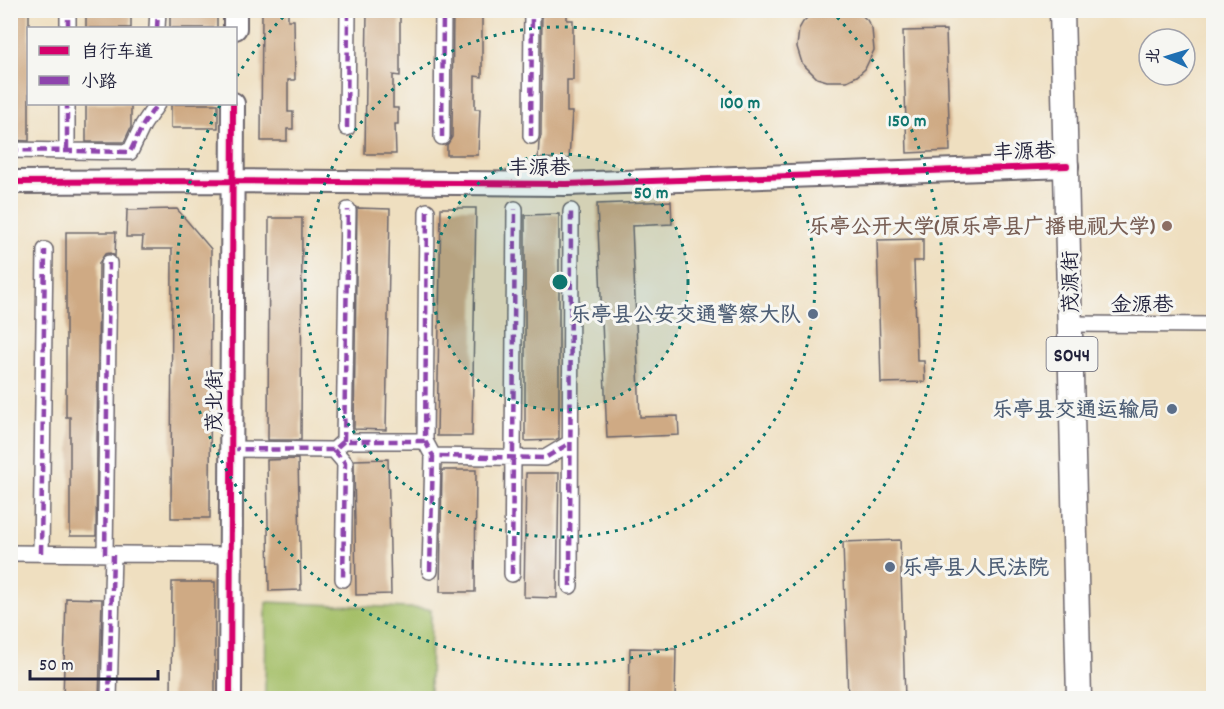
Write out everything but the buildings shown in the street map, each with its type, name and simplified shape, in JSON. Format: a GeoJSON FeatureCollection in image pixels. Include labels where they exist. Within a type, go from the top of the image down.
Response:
{"type":"FeatureCollection","features":[{"type":"Feature","properties":{"kind":"main road","name":"茂源街"},"geometry":{"type":"LineString","coordinates":[[1062,10],[1079,699]]}},
{"type":"Feature","properties":{"kind":"street"},"geometry":{"type":"LineString","coordinates":[[68,10],[68,27]]}},
{"type":"Feature","properties":{"kind":"street"},"geometry":{"type":"LineString","coordinates":[[157,27],[158,10]]}},
{"type":"Feature","properties":{"kind":"street"},"geometry":{"type":"LineString","coordinates":[[235,10],[235,27]]}},
{"type":"Feature","properties":{"kind":"street"},"geometry":{"type":"LineString","coordinates":[[346,128],[348,10]]}},
{"type":"Feature","properties":{"kind":"street"},"geometry":{"type":"LineString","coordinates":[[442,137],[443,10]]}},
{"type":"Feature","properties":{"kind":"street"},"geometry":{"type":"LineString","coordinates":[[531,136],[532,10]]}},
{"type":"Feature","properties":{"kind":"street"},"geometry":{"type":"LineString","coordinates":[[67,105],[67,150]]}},
{"type":"Feature","properties":{"kind":"street"},"geometry":{"type":"LineString","coordinates":[[10,150],[130,152],[155,105]]}},
{"type":"Feature","properties":{"kind":"street","name":"茂北街"},"geometry":{"type":"LineString","coordinates":[[230,699],[233,105]]}},
{"type":"Feature","properties":{"kind":"street","name":"丰源巷"},"geometry":{"type":"LineString","coordinates":[[10,182],[567,184],[1067,166]]}},
{"type":"Feature","properties":{"kind":"street"},"geometry":{"type":"LineString","coordinates":[[512,574],[515,209]]}},
{"type":"Feature","properties":{"kind":"street"},"geometry":{"type":"LineString","coordinates":[[343,579],[345,463],[339,445],[348,210]]}},
{"type":"Feature","properties":{"kind":"street"},"geometry":{"type":"LineString","coordinates":[[570,586],[571,211]]}},
{"type":"Feature","properties":{"kind":"street"},"geometry":{"type":"LineString","coordinates":[[427,212],[425,441],[433,456],[430,571]]}},
{"type":"Feature","properties":{"kind":"street"},"geometry":{"type":"LineString","coordinates":[[41,554],[45,250]]}},
{"type":"Feature","properties":{"kind":"street"},"geometry":{"type":"LineString","coordinates":[[109,263],[109,699]]}},
{"type":"Feature","properties":{"kind":"street","name":"金源巷"},"geometry":{"type":"LineString","coordinates":[[1071,324],[1214,325]]}},
{"type":"Feature","properties":{"kind":"street"},"geometry":{"type":"LineString","coordinates":[[230,449],[425,441]]}},
{"type":"Feature","properties":{"kind":"street"},"geometry":{"type":"LineString","coordinates":[[433,456],[545,458],[570,443]]}},
{"type":"Feature","properties":{"kind":"street"},"geometry":{"type":"LineString","coordinates":[[10,553],[230,555]]}},
{"type":"Feature","properties":{"kind":"green space"},"geometry":{"type":"Polygon","coordinates":[[[266,602],[431,609],[430,698],[265,698],[266,602]]]}},
{"type":"Feature","properties":{"kind":"marked path"},"geometry":{"type":"LineString","coordinates":[[68,10],[68,27]]}},
{"type":"Feature","properties":{"kind":"marked path"},"geometry":{"type":"LineString","coordinates":[[157,27],[158,10]]}},
{"type":"Feature","properties":{"kind":"marked path"},"geometry":{"type":"LineString","coordinates":[[347,128],[348,10]]}},
{"type":"Feature","properties":{"kind":"marked path"},"geometry":{"type":"LineString","coordinates":[[442,137],[443,10]]}},
{"type":"Feature","properties":{"kind":"marked path"},"geometry":{"type":"LineString","coordinates":[[531,136],[532,10]]}},
{"type":"Feature","properties":{"kind":"marked path"},"geometry":{"type":"LineString","coordinates":[[67,105],[67,150]]}},
{"type":"Feature","properties":{"kind":"marked path"},"geometry":{"type":"LineString","coordinates":[[10,150],[130,152],[143,125],[156,105]]}},
{"type":"Feature","properties":{"kind":"marked path"},"geometry":{"type":"LineString","coordinates":[[512,574],[515,209]]}},
{"type":"Feature","properties":{"kind":"marked path"},"geometry":{"type":"LineString","coordinates":[[344,441],[348,210]]}},
{"type":"Feature","properties":{"kind":"marked path"},"geometry":{"type":"LineString","coordinates":[[427,211],[425,441],[433,456]]}},
{"type":"Feature","properties":{"kind":"marked path"},"geometry":{"type":"LineString","coordinates":[[570,586],[571,211]]}},
{"type":"Feature","properties":{"kind":"marked path"},"geometry":{"type":"LineString","coordinates":[[41,553],[45,250]]}},
{"type":"Feature","properties":{"kind":"marked path"},"geometry":{"type":"LineString","coordinates":[[105,554],[109,263]]}},
{"type":"Feature","properties":{"kind":"marked path"},"geometry":{"type":"LineString","coordinates":[[230,449],[334,450],[344,441],[425,441]]}},
{"type":"Feature","properties":{"kind":"marked path"},"geometry":{"type":"LineString","coordinates":[[430,571],[433,456],[545,458],[570,443]]}},
{"type":"Feature","properties":{"kind":"marked path"},"geometry":{"type":"LineString","coordinates":[[334,450],[345,463],[343,579]]}},
{"type":"Feature","properties":{"kind":"marked path"},"geometry":{"type":"LineString","coordinates":[[109,698],[113,555]]}},
{"type":"Feature","properties":{"kind":"cycle path"},"geometry":{"type":"LineString","coordinates":[[230,698],[233,105]]}},
{"type":"Feature","properties":{"kind":"cycle path"},"geometry":{"type":"LineString","coordinates":[[10,182],[567,184],[1067,166]]}},
{"type":"Feature","properties":{"kind":"place","name":"乐亭公开大学(原乐亭县广播电视大学)"},"geometry":{"type":"Point","coordinates":[1167,226]}},
{"type":"Feature","properties":{"kind":"place","name":"乐亭县公安交通警察大队"},"geometry":{"type":"Point","coordinates":[813,314]}},
{"type":"Feature","properties":{"kind":"place","name":"乐亭县交通运输局"},"geometry":{"type":"Point","coordinates":[1172,409]}},
{"type":"Feature","properties":{"kind":"place","name":"乐亭县人民法院"},"geometry":{"type":"Point","coordinates":[890,567]}}]}
